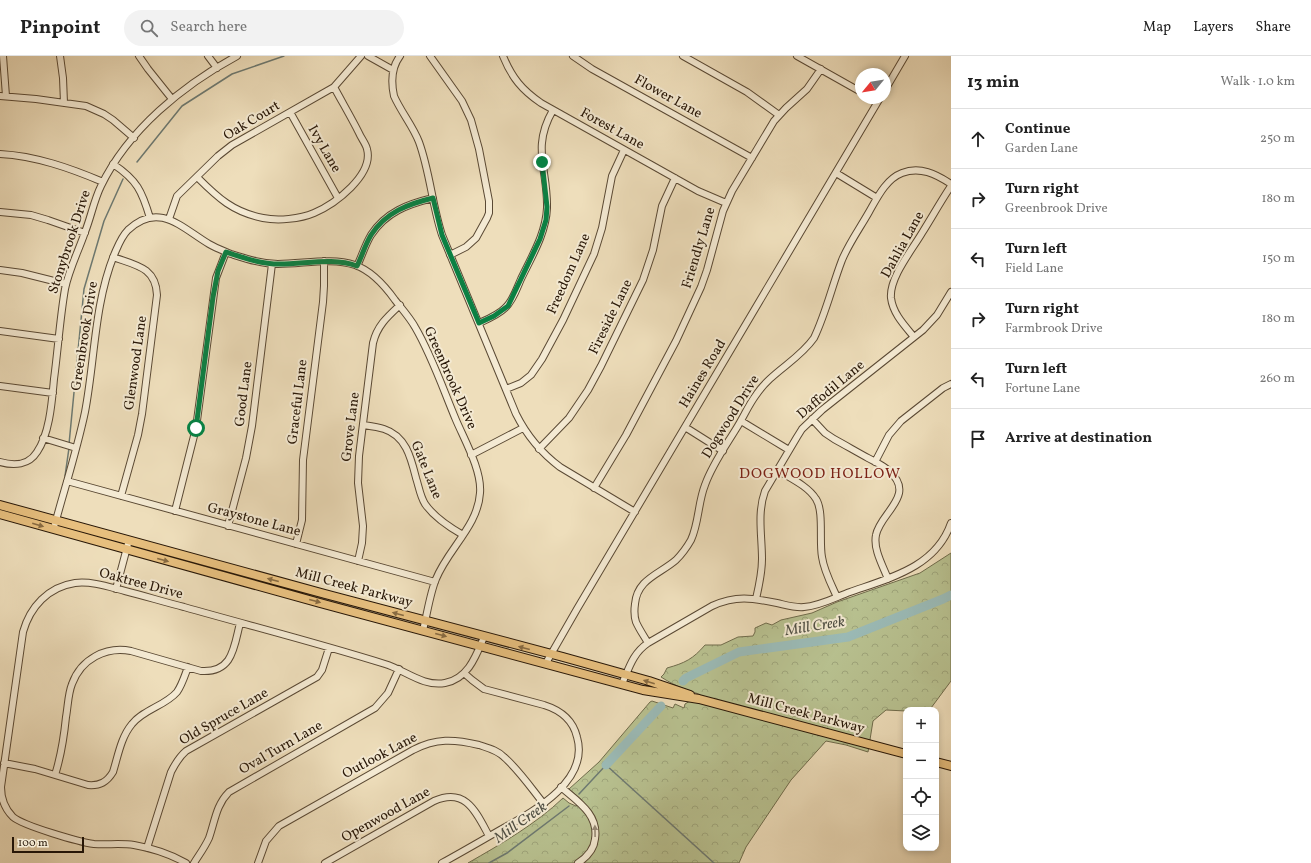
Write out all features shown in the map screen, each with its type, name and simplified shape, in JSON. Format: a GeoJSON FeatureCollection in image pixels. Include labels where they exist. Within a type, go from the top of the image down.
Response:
{"type":"FeatureCollection","features":[{"type":"Feature","properties":{"kind":"main road","name":"Mill Creek Parkway"},"geometry":{"type":"LineString","coordinates":[[0,505],[551,654],[686,693],[699,699]]}},
{"type":"Feature","properties":{"kind":"main road","name":"Mill Creek Parkway"},"geometry":{"type":"LineString","coordinates":[[0,514],[126,550],[643,690],[699,699],[903,753]]}},
{"type":"Feature","properties":{"kind":"main road"},"geometry":{"type":"LineString","coordinates":[[939,763],[951,766]]}},
{"type":"Feature","properties":{"kind":"street"},"geometry":{"type":"LineString","coordinates":[[3,56],[3,96],[86,106],[104,114],[134,138]]}},
{"type":"Feature","properties":{"kind":"street"},"geometry":{"type":"LineString","coordinates":[[60,56],[64,103]]}},
{"type":"Feature","properties":{"kind":"street"},"geometry":{"type":"LineString","coordinates":[[139,56],[148,70],[172,99]]}},
{"type":"Feature","properties":{"kind":"street"},"geometry":{"type":"LineString","coordinates":[[208,56],[217,68]]}},
{"type":"Feature","properties":{"kind":"street","name":"Stonybrook Drive"},"geometry":{"type":"LineString","coordinates":[[0,462],[13,465],[25,462],[35,455],[40,447],[51,410],[66,284],[85,233],[96,197],[113,164],[152,117],[172,99],[236,56]]}},
{"type":"Feature","properties":{"kind":"street","name":"Oak Court"},"geometry":{"type":"LineString","coordinates":[[169,219],[177,196],[218,156],[232,145],[334,87],[361,56]]}},
{"type":"Feature","properties":{"kind":"street"},"geometry":{"type":"LineString","coordinates":[[368,56],[393,70]]}},
{"type":"Feature","properties":{"kind":"street"},"geometry":{"type":"LineString","coordinates":[[400,56],[393,70],[392,81],[394,96],[419,140],[439,227],[523,428],[539,449],[560,467],[635,512]]}},
{"type":"Feature","properties":{"kind":"street"},"geometry":{"type":"LineString","coordinates":[[430,56],[462,101],[471,120],[479,148],[489,200],[489,213],[476,238],[466,247],[450,255]]}},
{"type":"Feature","properties":{"kind":"street","name":"Forest Lane"},"geometry":{"type":"LineString","coordinates":[[503,56],[514,78],[521,87],[553,110],[698,191],[726,203]]}},
{"type":"Feature","properties":{"kind":"street","name":"Flower Lane"},"geometry":{"type":"LineString","coordinates":[[573,56],[592,69],[752,158]]}},
{"type":"Feature","properties":{"kind":"street"},"geometry":{"type":"LineString","coordinates":[[683,56],[752,95],[779,115]]}},
{"type":"Feature","properties":{"kind":"street"},"geometry":{"type":"LineString","coordinates":[[797,56],[855,89]]}},
{"type":"Feature","properties":{"kind":"street"},"geometry":{"type":"LineString","coordinates":[[891,80],[905,56]]}},
{"type":"Feature","properties":{"kind":"street","name":"Friendly Lane"},"geometry":{"type":"LineString","coordinates":[[594,488],[653,387],[686,320],[703,281],[726,203],[770,127],[779,115],[807,89],[821,69]]}},
{"type":"Feature","properties":{"kind":"street"},"geometry":{"type":"LineString","coordinates":[[197,177],[220,199],[242,212],[263,218],[283,220],[314,213],[345,194],[360,177],[368,164],[368,149],[334,87]]}},
{"type":"Feature","properties":{"kind":"street","name":"Haines Road"},"geometry":{"type":"LineString","coordinates":[[546,663],[877,104]]}},
{"type":"Feature","properties":{"kind":"street"},"geometry":{"type":"LineString","coordinates":[[479,323],[494,316],[508,306],[536,249],[544,229],[547,207],[541,142],[545,125],[553,110]]}},
{"type":"Feature","properties":{"kind":"street","name":"Ivy Lane"},"geometry":{"type":"LineString","coordinates":[[290,112],[338,198]]}},
{"type":"Feature","properties":{"kind":"street","name":"Freedom Lane"},"geometry":{"type":"LineString","coordinates":[[506,389],[526,379],[536,369],[569,306],[597,244],[604,221],[612,176],[624,150]]}},
{"type":"Feature","properties":{"kind":"street"},"geometry":{"type":"LineString","coordinates":[[0,154],[20,155],[46,161],[69,168],[103,182]]}},
{"type":"Feature","properties":{"kind":"street"},"geometry":{"type":"LineString","coordinates":[[113,164],[131,178],[138,186],[150,218]]}},
{"type":"Feature","properties":{"kind":"street","name":"Dogwood Drive"},"geometry":{"type":"LineString","coordinates":[[648,643],[636,623],[634,614],[637,593],[645,582],[676,560],[686,548],[693,534],[705,484],[722,451],[763,385],[775,373],[806,348],[814,338],[842,261],[877,198],[890,181],[900,174],[908,171],[919,170],[927,172],[939,176],[951,185]]}},
{"type":"Feature","properties":{"kind":"street"},"geometry":{"type":"LineString","coordinates":[[836,173],[877,198]]}},
{"type":"Feature","properties":{"kind":"street","name":"Fireside Lane"},"geometry":{"type":"LineString","coordinates":[[539,449],[569,418],[588,390],[601,366],[643,280],[653,250],[662,206],[675,178]]}},
{"type":"Feature","properties":{"kind":"street","name":"Dahlia Lane"},"geometry":{"type":"LineString","coordinates":[[914,337],[902,322],[893,307],[891,299],[893,284],[908,256],[951,185]]}},
{"type":"Feature","properties":{"kind":"street"},"geometry":{"type":"LineString","coordinates":[[357,266],[368,240],[383,221],[397,210],[414,203],[433,198]]}},
{"type":"Feature","properties":{"kind":"street"},"geometry":{"type":"LineString","coordinates":[[0,212],[31,215],[85,233]]}},
{"type":"Feature","properties":{"kind":"street","name":"Greenbrook Drive"},"geometry":{"type":"LineString","coordinates":[[53,529],[85,411],[99,309],[113,257],[121,238],[128,230],[140,222],[156,217],[169,219],[182,225],[210,244],[226,252],[251,260],[272,264],[324,261],[343,262],[357,266],[382,283],[413,323],[425,345],[471,455],[480,482],[480,495],[475,515],[435,582],[423,630]]}},
{"type":"Feature","properties":{"kind":"street"},"geometry":{"type":"LineString","coordinates":[[175,511],[196,428],[216,278],[226,252]]}},
{"type":"Feature","properties":{"kind":"street","name":"Glenwood Lane"},"geometry":{"type":"LineString","coordinates":[[113,257],[144,268],[152,276],[156,284],[157,295],[142,414],[138,435],[121,496]]}},
{"type":"Feature","properties":{"kind":"street","name":"Graceful Lane"},"geometry":{"type":"LineString","coordinates":[[296,544],[302,520],[303,460],[323,302],[324,261]]}},
{"type":"Feature","properties":{"kind":"street","name":"Good Lane"},"geometry":{"type":"LineString","coordinates":[[228,526],[246,458],[252,426],[272,264]]}},
{"type":"Feature","properties":{"kind":"street"},"geometry":{"type":"LineString","coordinates":[[0,270],[22,273],[66,284]]}},
{"type":"Feature","properties":{"kind":"street","name":"Daffodil Lane"},"geometry":{"type":"LineString","coordinates":[[756,599],[762,565],[761,506],[765,491],[802,429],[812,419],[933,320],[951,292]]}},
{"type":"Feature","properties":{"kind":"street"},"geometry":{"type":"LineString","coordinates":[[945,303],[951,307]]}},
{"type":"Feature","properties":{"kind":"street","name":"Grove Lane"},"geometry":{"type":"LineString","coordinates":[[358,561],[363,534],[363,516],[358,474],[373,343],[375,334],[382,322],[400,306]]}},
{"type":"Feature","properties":{"kind":"street"},"geometry":{"type":"LineString","coordinates":[[0,331],[59,339]]}},
{"type":"Feature","properties":{"kind":"street"},"geometry":{"type":"LineString","coordinates":[[875,462],[889,435],[901,421],[930,398],[951,384]]}},
{"type":"Feature","properties":{"kind":"street"},"geometry":{"type":"LineString","coordinates":[[0,386],[53,393]]}},
{"type":"Feature","properties":{"kind":"street"},"geometry":{"type":"LineString","coordinates":[[812,419],[834,439],[891,472],[896,478],[899,488],[898,497],[895,505],[876,534],[876,545],[888,579]]}},
{"type":"Feature","properties":{"kind":"street"},"geometry":{"type":"LineString","coordinates":[[741,421],[789,450]]}},
{"type":"Feature","properties":{"kind":"street","name":"Gate Lane"},"geometry":{"type":"LineString","coordinates":[[363,425],[390,431],[402,442],[408,452],[420,491],[426,504],[445,524],[463,535]]}},
{"type":"Feature","properties":{"kind":"street"},"geometry":{"type":"LineString","coordinates":[[685,427],[722,451]]}},
{"type":"Feature","properties":{"kind":"street"},"geometry":{"type":"LineString","coordinates":[[471,455],[523,428]]}},
{"type":"Feature","properties":{"kind":"street"},"geometry":{"type":"LineString","coordinates":[[43,438],[76,448]]}},
{"type":"Feature","properties":{"kind":"street"},"geometry":{"type":"LineString","coordinates":[[777,470],[811,492],[817,501],[820,512],[821,556],[837,597]]}},
{"type":"Feature","properties":{"kind":"street","name":"Graystone Lane"},"geometry":{"type":"LineString","coordinates":[[67,481],[435,582]]}},
{"type":"Feature","properties":{"kind":"street"},"geometry":{"type":"LineString","coordinates":[[622,684],[635,654],[648,643],[712,606],[740,598],[756,599],[798,607],[812,606],[888,579],[914,568],[941,542],[951,523]]}},
{"type":"Feature","properties":{"kind":"street"},"geometry":{"type":"LineString","coordinates":[[116,589],[129,540]]}},
{"type":"Feature","properties":{"kind":"street","name":"Oaktree Drive"},"geometry":{"type":"LineString","coordinates":[[186,863],[170,855],[147,848],[128,844],[102,844],[86,842],[23,823],[15,819],[1,798],[4,763],[24,626],[33,609],[47,594],[67,585],[88,582],[387,664],[422,681],[437,684],[452,681],[464,672],[472,663],[484,637]]}},
{"type":"Feature","properties":{"kind":"street"},"geometry":{"type":"LineString","coordinates":[[55,775],[61,752],[72,684],[79,670],[93,657],[104,652],[119,650],[131,651],[188,667],[207,671],[216,669],[226,663],[232,654],[240,623]]}},
{"type":"Feature","properties":{"kind":"street","name":"Old Spruce Lane"},"geometry":{"type":"LineString","coordinates":[[147,848],[171,772],[181,756],[186,751],[317,677],[322,670],[329,648]]}},
{"type":"Feature","properties":{"kind":"street"},"geometry":{"type":"LineString","coordinates":[[4,763],[35,769],[88,785],[97,785],[106,781],[113,772],[127,730],[143,714],[177,692],[188,667]]}},
{"type":"Feature","properties":{"kind":"street","name":"Oval Turn Lane"},"geometry":{"type":"LineString","coordinates":[[194,863],[208,839],[218,807],[229,792],[375,708],[388,693],[399,669]]}},
{"type":"Feature","properties":{"kind":"street"},"geometry":{"type":"LineString","coordinates":[[442,863],[544,804],[571,775],[576,765],[579,751],[576,733],[567,718],[553,708],[484,689],[464,672]]}},
{"type":"Feature","properties":{"kind":"street","name":"Outlook Lane"},"geometry":{"type":"LineString","coordinates":[[258,863],[266,841],[279,826],[413,750],[439,741],[462,741],[482,746],[501,754],[512,764],[544,804]]}},
{"type":"Feature","properties":{"kind":"street"},"geometry":{"type":"LineString","coordinates":[[561,787],[587,811],[593,818],[595,824],[596,834],[593,849],[578,863]]}},
{"type":"Feature","properties":{"kind":"street","name":"Openwood Lane"},"geometry":{"type":"LineString","coordinates":[[325,863],[428,804],[446,797],[460,798],[468,803],[490,836]]}},
{"type":"Feature","properties":{"kind":"green space"},"geometry":{"type":"Polygon","coordinates":[[[951,553],[951,681],[932,707],[903,707],[903,711],[886,710],[873,721],[868,752],[826,741],[791,780],[746,847],[739,863],[468,863],[530,825],[563,798],[576,806],[582,800],[569,789],[599,762],[650,702],[652,701],[673,708],[675,704],[684,708],[685,704],[690,701],[705,699],[698,694],[661,677],[667,668],[688,660],[697,654],[705,645],[721,645],[738,637],[753,636],[755,628],[766,623],[772,625],[781,620],[812,613],[837,602],[920,573],[951,553]]]}},
{"type":"Feature","properties":{"kind":"waterway"},"geometry":{"type":"LineString","coordinates":[[137,162],[182,106],[232,74],[284,56]]}},
{"type":"Feature","properties":{"kind":"waterway"},"geometry":{"type":"LineString","coordinates":[[69,444],[84,289],[104,221],[123,179]]}},
{"type":"Feature","properties":{"kind":"waterway"},"geometry":{"type":"LineString","coordinates":[[65,476],[69,448]]}},
{"type":"Feature","properties":{"kind":"waterway","name":"Mill Creek"},"geometry":{"type":"LineString","coordinates":[[683,681],[686,678],[739,652],[848,637],[951,595]]}},
{"type":"Feature","properties":{"kind":"waterway","name":"Mill Creek"},"geometry":{"type":"LineString","coordinates":[[606,765],[661,706]]}},
{"type":"Feature","properties":{"kind":"waterway"},"geometry":{"type":"LineString","coordinates":[[579,794],[606,765],[714,863]]}},
{"type":"Feature","properties":{"kind":"waterway","name":"Mill Creek"},"geometry":{"type":"LineString","coordinates":[[489,863],[507,853],[569,806]]}},
{"type":"Feature","properties":{"kind":"district","name":"DOGWOOD HOLLOW"},"geometry":{"type":"Point","coordinates":[820,474]}},
{"type":"Feature","properties":{"kind":"route"},"geometry":{"type":"LineString","coordinates":[[196,428],[216,278],[226,252],[261,262],[280,264],[331,261],[343,262],[357,266],[368,240],[383,221],[392,213],[409,204],[433,198],[439,227],[479,323],[489,319],[508,306],[536,249],[544,229],[547,207],[542,162]]}}]}
